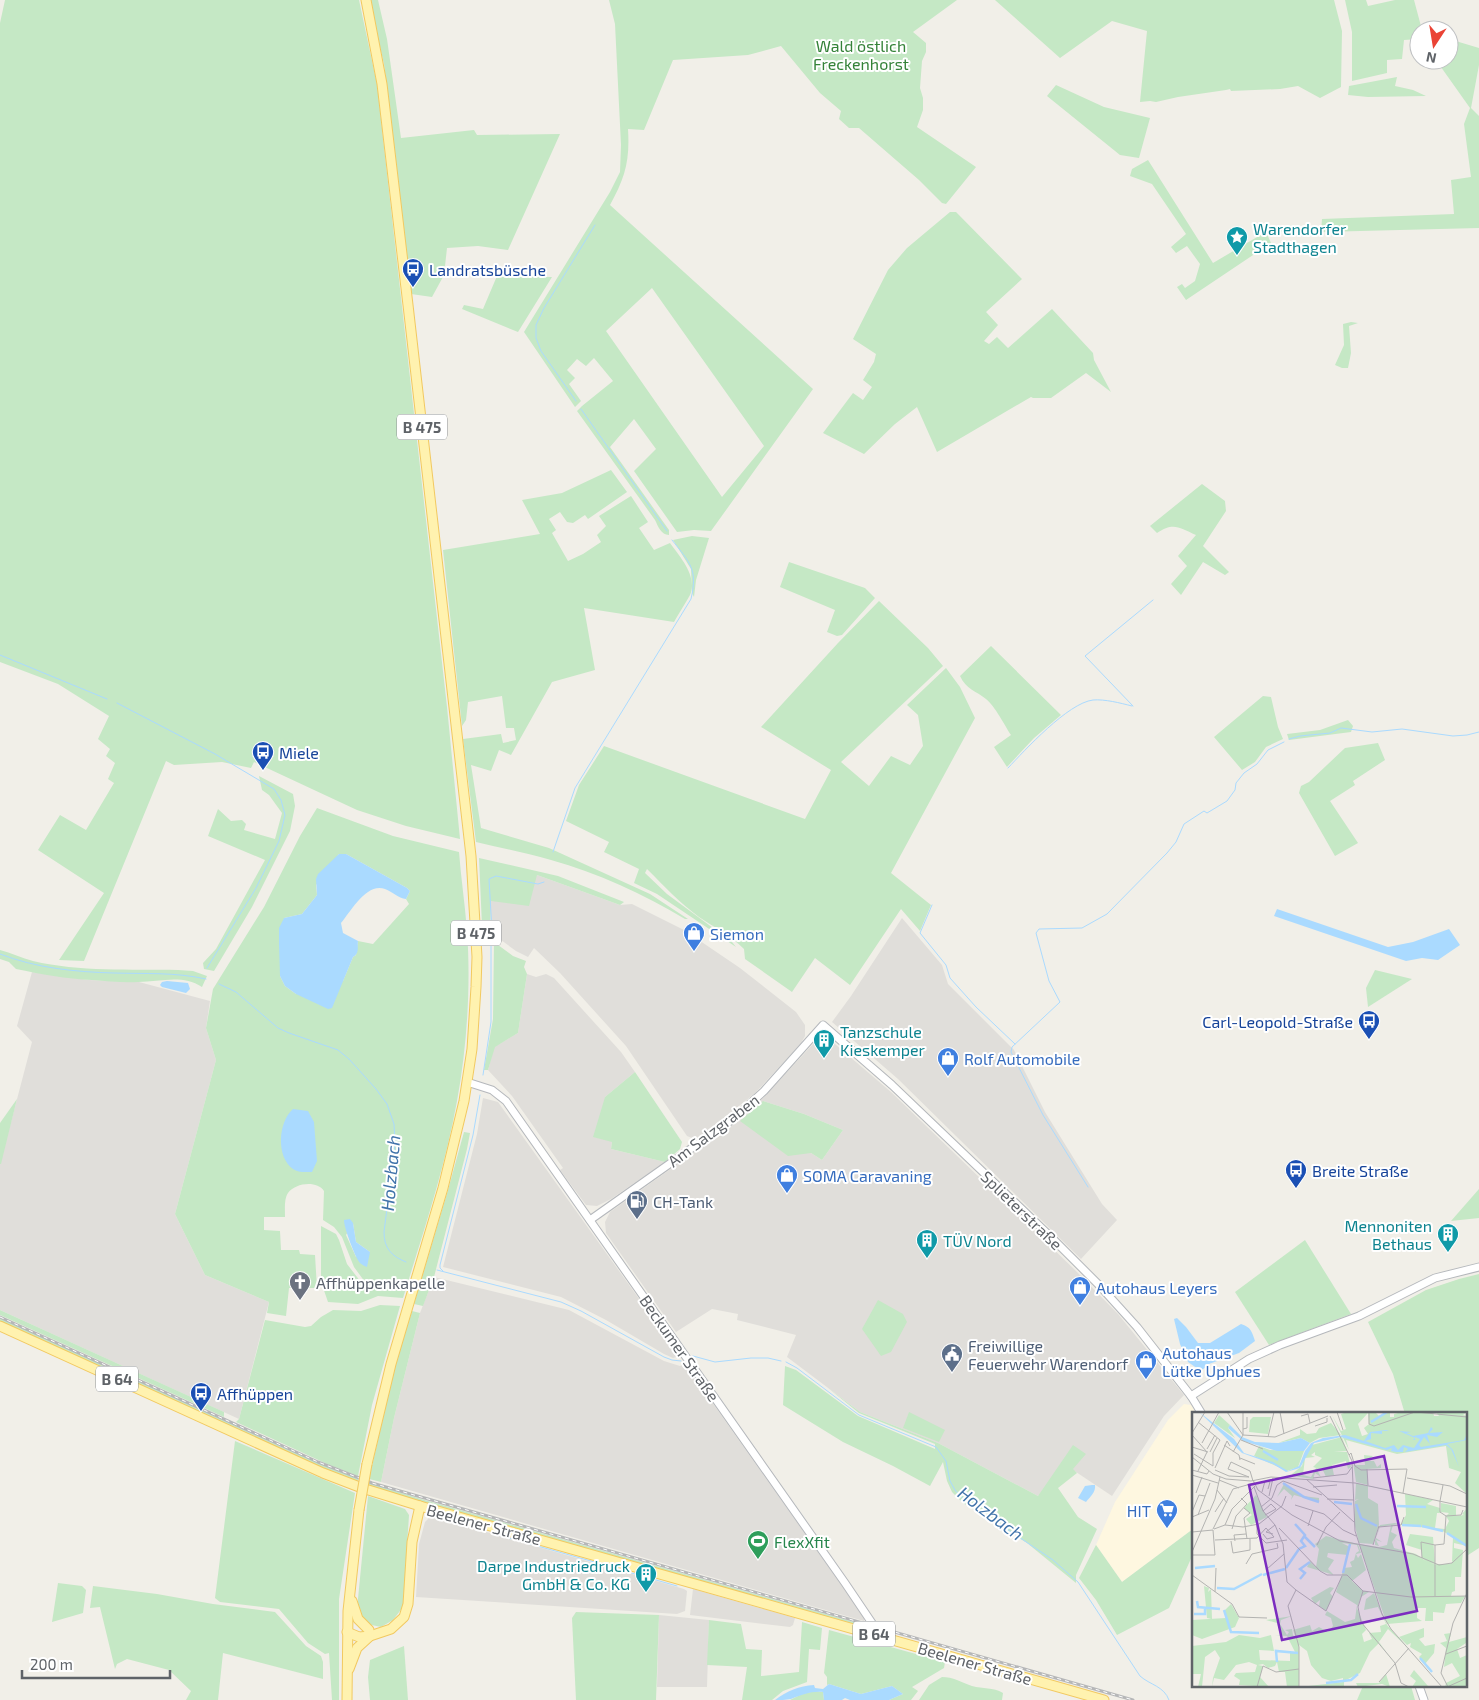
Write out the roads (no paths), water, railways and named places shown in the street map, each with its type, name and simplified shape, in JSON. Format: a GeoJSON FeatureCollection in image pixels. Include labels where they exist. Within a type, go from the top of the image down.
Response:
{"type":"FeatureCollection","features":[{"type":"Feature","properties":{"kind":"main road","name":"B 475"},"geometry":{"type":"LineString","coordinates":[[347,1700],[349,1590],[367,1464],[391,1364],[454,1144],[467,1082],[476,987],[476,931],[471,856],[382,84],[366,0]]}},
{"type":"Feature","properties":{"kind":"main road","name":"Beelener Straße"},"geometry":{"type":"LineString","coordinates":[[0,1326],[323,1473],[362,1488],[1104,1700]]}},
{"type":"Feature","properties":{"kind":"main road"},"geometry":{"type":"LineString","coordinates":[[347,1632],[358,1629],[370,1633],[383,1632],[398,1624],[404,1617],[407,1609],[410,1556],[420,1506]]}},
{"type":"Feature","properties":{"kind":"main road"},"geometry":{"type":"LineString","coordinates":[[349,1590],[356,1615],[370,1633]]}},
{"type":"Feature","properties":{"kind":"main road"},"geometry":{"type":"LineString","coordinates":[[346,1677],[357,1648],[370,1633]]}},
{"type":"Feature","properties":{"kind":"street","name":"Am Salzgraben"},"geometry":{"type":"LineString","coordinates":[[590,1220],[733,1119],[764,1091],[823,1025]]}},
{"type":"Feature","properties":{"kind":"street","name":"Splieterstraße"},"geometry":{"type":"LineString","coordinates":[[823,1025],[892,1085],[1099,1285],[1136,1327],[1191,1396],[1201,1412]]}},
{"type":"Feature","properties":{"kind":"street","name":"Beckumer Straße"},"geometry":{"type":"LineString","coordinates":[[467,1082],[492,1090],[506,1102],[840,1575],[874,1626],[874,1634]]}},
{"type":"Feature","properties":{"kind":"street"},"geometry":{"type":"LineString","coordinates":[[1191,1396],[1249,1359],[1280,1345],[1359,1316],[1435,1278],[1479,1266]]}},
{"type":"Feature","properties":{"kind":"water"},"geometry":{"type":"Polygon","coordinates":[[[339,854],[346,854],[410,891],[406,899],[385,889],[378,888],[372,890],[360,899],[341,923],[343,933],[358,941],[358,950],[357,954],[353,957],[332,1008],[328,1009],[296,994],[285,986],[280,976],[279,928],[284,918],[302,914],[317,895],[316,879],[318,874],[339,854]]]}},
{"type":"Feature","properties":{"kind":"water"},"geometry":{"type":"Polygon","coordinates":[[[1277,909],[1388,947],[1413,942],[1449,929],[1460,945],[1438,960],[1422,958],[1406,961],[1274,916],[1277,909]]]}},
{"type":"Feature","properties":{"kind":"water"},"geometry":{"type":"Polygon","coordinates":[[[162,982],[188,983],[190,989],[186,993],[160,985],[162,982]]]}},
{"type":"Feature","properties":{"kind":"water"},"geometry":{"type":"Polygon","coordinates":[[[293,1109],[308,1111],[314,1122],[317,1161],[312,1172],[302,1172],[293,1169],[284,1156],[281,1139],[282,1131],[284,1122],[293,1109]]]}},
{"type":"Feature","properties":{"kind":"water"},"geometry":{"type":"Polygon","coordinates":[[[350,1219],[353,1223],[356,1242],[370,1252],[367,1267],[358,1260],[348,1236],[344,1220],[350,1219]]]}},
{"type":"Feature","properties":{"kind":"water"},"geometry":{"type":"Polygon","coordinates":[[[1177,1318],[1198,1343],[1210,1343],[1241,1324],[1251,1330],[1255,1341],[1239,1353],[1209,1364],[1201,1371],[1188,1362],[1180,1344],[1174,1319],[1177,1318]]]}},
{"type":"Feature","properties":{"kind":"water"},"geometry":{"type":"Polygon","coordinates":[[[1095,1485],[1095,1490],[1086,1502],[1078,1498],[1085,1486],[1095,1485]]]}},
{"type":"Feature","properties":{"kind":"water"},"geometry":{"type":"Polygon","coordinates":[[[829,1684],[861,1694],[892,1686],[903,1694],[889,1700],[850,1700],[845,1698],[842,1700],[824,1700],[823,1692],[819,1692],[791,1699],[775,1700],[798,1688],[814,1685],[815,1688],[823,1689],[829,1684]]]}},
{"type":"Feature","properties":{"kind":"waterway"},"geometry":{"type":"LineString","coordinates":[[576,401],[541,351],[536,338],[536,325],[544,308],[595,225]]}},
{"type":"Feature","properties":{"kind":"waterway"},"geometry":{"type":"LineString","coordinates":[[581,409],[667,531]]}},
{"type":"Feature","properties":{"kind":"waterway"},"geometry":{"type":"LineString","coordinates":[[553,852],[575,788],[691,599],[694,580],[693,573],[688,561],[672,540]]}},
{"type":"Feature","properties":{"kind":"waterway"},"geometry":{"type":"LineString","coordinates":[[1133,706],[1085,656],[1153,600]]}},
{"type":"Feature","properties":{"kind":"waterway"},"geometry":{"type":"LineString","coordinates":[[0,655],[107,699]]}},
{"type":"Feature","properties":{"kind":"waterway"},"geometry":{"type":"LineString","coordinates":[[1008,768],[1048,728],[1072,709],[1083,703],[1102,700],[1132,706]]}},
{"type":"Feature","properties":{"kind":"waterway"},"geometry":{"type":"LineString","coordinates":[[117,703],[215,754],[274,789],[281,800],[285,815],[279,841],[256,888],[207,968]]}},
{"type":"Feature","properties":{"kind":"waterway"},"geometry":{"type":"LineString","coordinates":[[1289,739],[1330,733],[1341,728],[1372,732],[1402,729],[1453,736],[1479,732]]}},
{"type":"Feature","properties":{"kind":"waterway"},"geometry":{"type":"LineString","coordinates":[[1088,1187],[1043,1115],[1011,1052],[1012,1047],[1060,1002],[1049,981],[1036,933],[1039,929],[1082,928],[1107,914],[1167,853],[1176,842],[1184,824],[1204,811],[1207,813],[1227,801],[1235,790],[1236,783],[1244,773],[1257,764],[1268,750],[1284,742]]}},
{"type":"Feature","properties":{"kind":"waterway"},"geometry":{"type":"LineString","coordinates":[[492,931],[489,879],[496,876],[538,884],[544,882]]}},
{"type":"Feature","properties":{"kind":"waterway"},"geometry":{"type":"LineString","coordinates":[[932,905],[920,933],[946,965],[950,978],[976,1007],[1015,1044]]}},
{"type":"Feature","properties":{"kind":"waterway"},"geometry":{"type":"LineString","coordinates":[[483,1075],[491,1022],[491,942]]}},
{"type":"Feature","properties":{"kind":"waterway","name":"Holzbach"},"geometry":{"type":"LineString","coordinates":[[0,954],[28,963],[70,970],[171,974],[206,979]]}},
{"type":"Feature","properties":{"kind":"waterway","name":"Holzbach"},"geometry":{"type":"LineString","coordinates":[[219,984],[236,992],[278,1028],[338,1050],[349,1059],[387,1104],[394,1124],[395,1145],[384,1238],[389,1251],[406,1262]]}},
{"type":"Feature","properties":{"kind":"waterway"},"geometry":{"type":"LineString","coordinates":[[443,1271],[440,1265],[473,1135],[480,1095]]}},
{"type":"Feature","properties":{"kind":"waterway","name":"Holzbach"},"geometry":{"type":"LineString","coordinates":[[437,1270],[561,1302],[664,1357],[681,1361]]}},
{"type":"Feature","properties":{"kind":"waterway","name":"Holzbach"},"geometry":{"type":"LineString","coordinates":[[693,1356],[715,1362],[751,1358],[768,1358],[781,1361]]}},
{"type":"Feature","properties":{"kind":"waterway","name":"Holzbach"},"geometry":{"type":"LineString","coordinates":[[786,1362],[797,1368],[859,1415],[936,1447],[946,1461],[950,1481],[964,1500],[1053,1560],[1078,1582],[1140,1676],[1164,1692],[1169,1700]]}},
{"type":"Feature","properties":{"kind":"waterway"},"geometry":{"type":"LineString","coordinates":[[502,1536],[605,1565]]}},
{"type":"Feature","properties":{"kind":"waterway"},"geometry":{"type":"LineString","coordinates":[[614,1568],[677,1586]]}},
{"type":"Feature","properties":{"kind":"railway"},"geometry":{"type":"LineString","coordinates":[[0,1317],[318,1462],[372,1483],[1133,1700]]}},
{"type":"Feature","properties":{"kind":"place","name":"Warendorfer Stadthagen"},"geometry":{"type":"Point","coordinates":[1237,256]}},
{"type":"Feature","properties":{"kind":"place","name":"Landratsbüsche"},"geometry":{"type":"Point","coordinates":[413,288]}},
{"type":"Feature","properties":{"kind":"place","name":"Miele"},"geometry":{"type":"Point","coordinates":[263,771]}},
{"type":"Feature","properties":{"kind":"place","name":"Siemon"},"geometry":{"type":"Point","coordinates":[694,952]}},
{"type":"Feature","properties":{"kind":"place","name":"Carl-Leopold-Straße"},"geometry":{"type":"Point","coordinates":[1369,1040]}},
{"type":"Feature","properties":{"kind":"place","name":"Tanzschule Kieskemper"},"geometry":{"type":"Point","coordinates":[824,1059]}},
{"type":"Feature","properties":{"kind":"place","name":"Rolf Automobile"},"geometry":{"type":"Point","coordinates":[948,1077]}},
{"type":"Feature","properties":{"kind":"place","name":"Breite Straße"},"geometry":{"type":"Point","coordinates":[1296,1189]}},
{"type":"Feature","properties":{"kind":"place","name":"SOMA Caravaning"},"geometry":{"type":"Point","coordinates":[787,1194]}},
{"type":"Feature","properties":{"kind":"place","name":"CH-Tank"},"geometry":{"type":"Point","coordinates":[637,1220]}},
{"type":"Feature","properties":{"kind":"place","name":"Mennoniten Bethaus"},"geometry":{"type":"Point","coordinates":[1448,1253]}},
{"type":"Feature","properties":{"kind":"place","name":"TÜV Nord"},"geometry":{"type":"Point","coordinates":[927,1259]}},
{"type":"Feature","properties":{"kind":"place","name":"Affhüppenkapelle"},"geometry":{"type":"Point","coordinates":[300,1301]}},
{"type":"Feature","properties":{"kind":"place","name":"Autohaus Leyers"},"geometry":{"type":"Point","coordinates":[1080,1306]}},
{"type":"Feature","properties":{"kind":"place","name":"Freiwillige Feuerwehr Warendorf"},"geometry":{"type":"Point","coordinates":[952,1373]}},
{"type":"Feature","properties":{"kind":"place","name":"Autohaus Lütke Uphues"},"geometry":{"type":"Point","coordinates":[1146,1380]}},
{"type":"Feature","properties":{"kind":"place","name":"Affhüppen"},"geometry":{"type":"Point","coordinates":[201,1412]}},
{"type":"Feature","properties":{"kind":"place","name":"HIT"},"geometry":{"type":"Point","coordinates":[1167,1529]}},
{"type":"Feature","properties":{"kind":"place","name":"FlexXfit"},"geometry":{"type":"Point","coordinates":[758,1560]}},
{"type":"Feature","properties":{"kind":"place","name":"Darpe Industriedruck GmbH & Co. KG"},"geometry":{"type":"Point","coordinates":[646,1593]}},
{"type":"Feature","properties":{"kind":"park label","name":"Wald östlich Freckenhorst"},"geometry":{"type":"Point","coordinates":[861,54]}}]}
